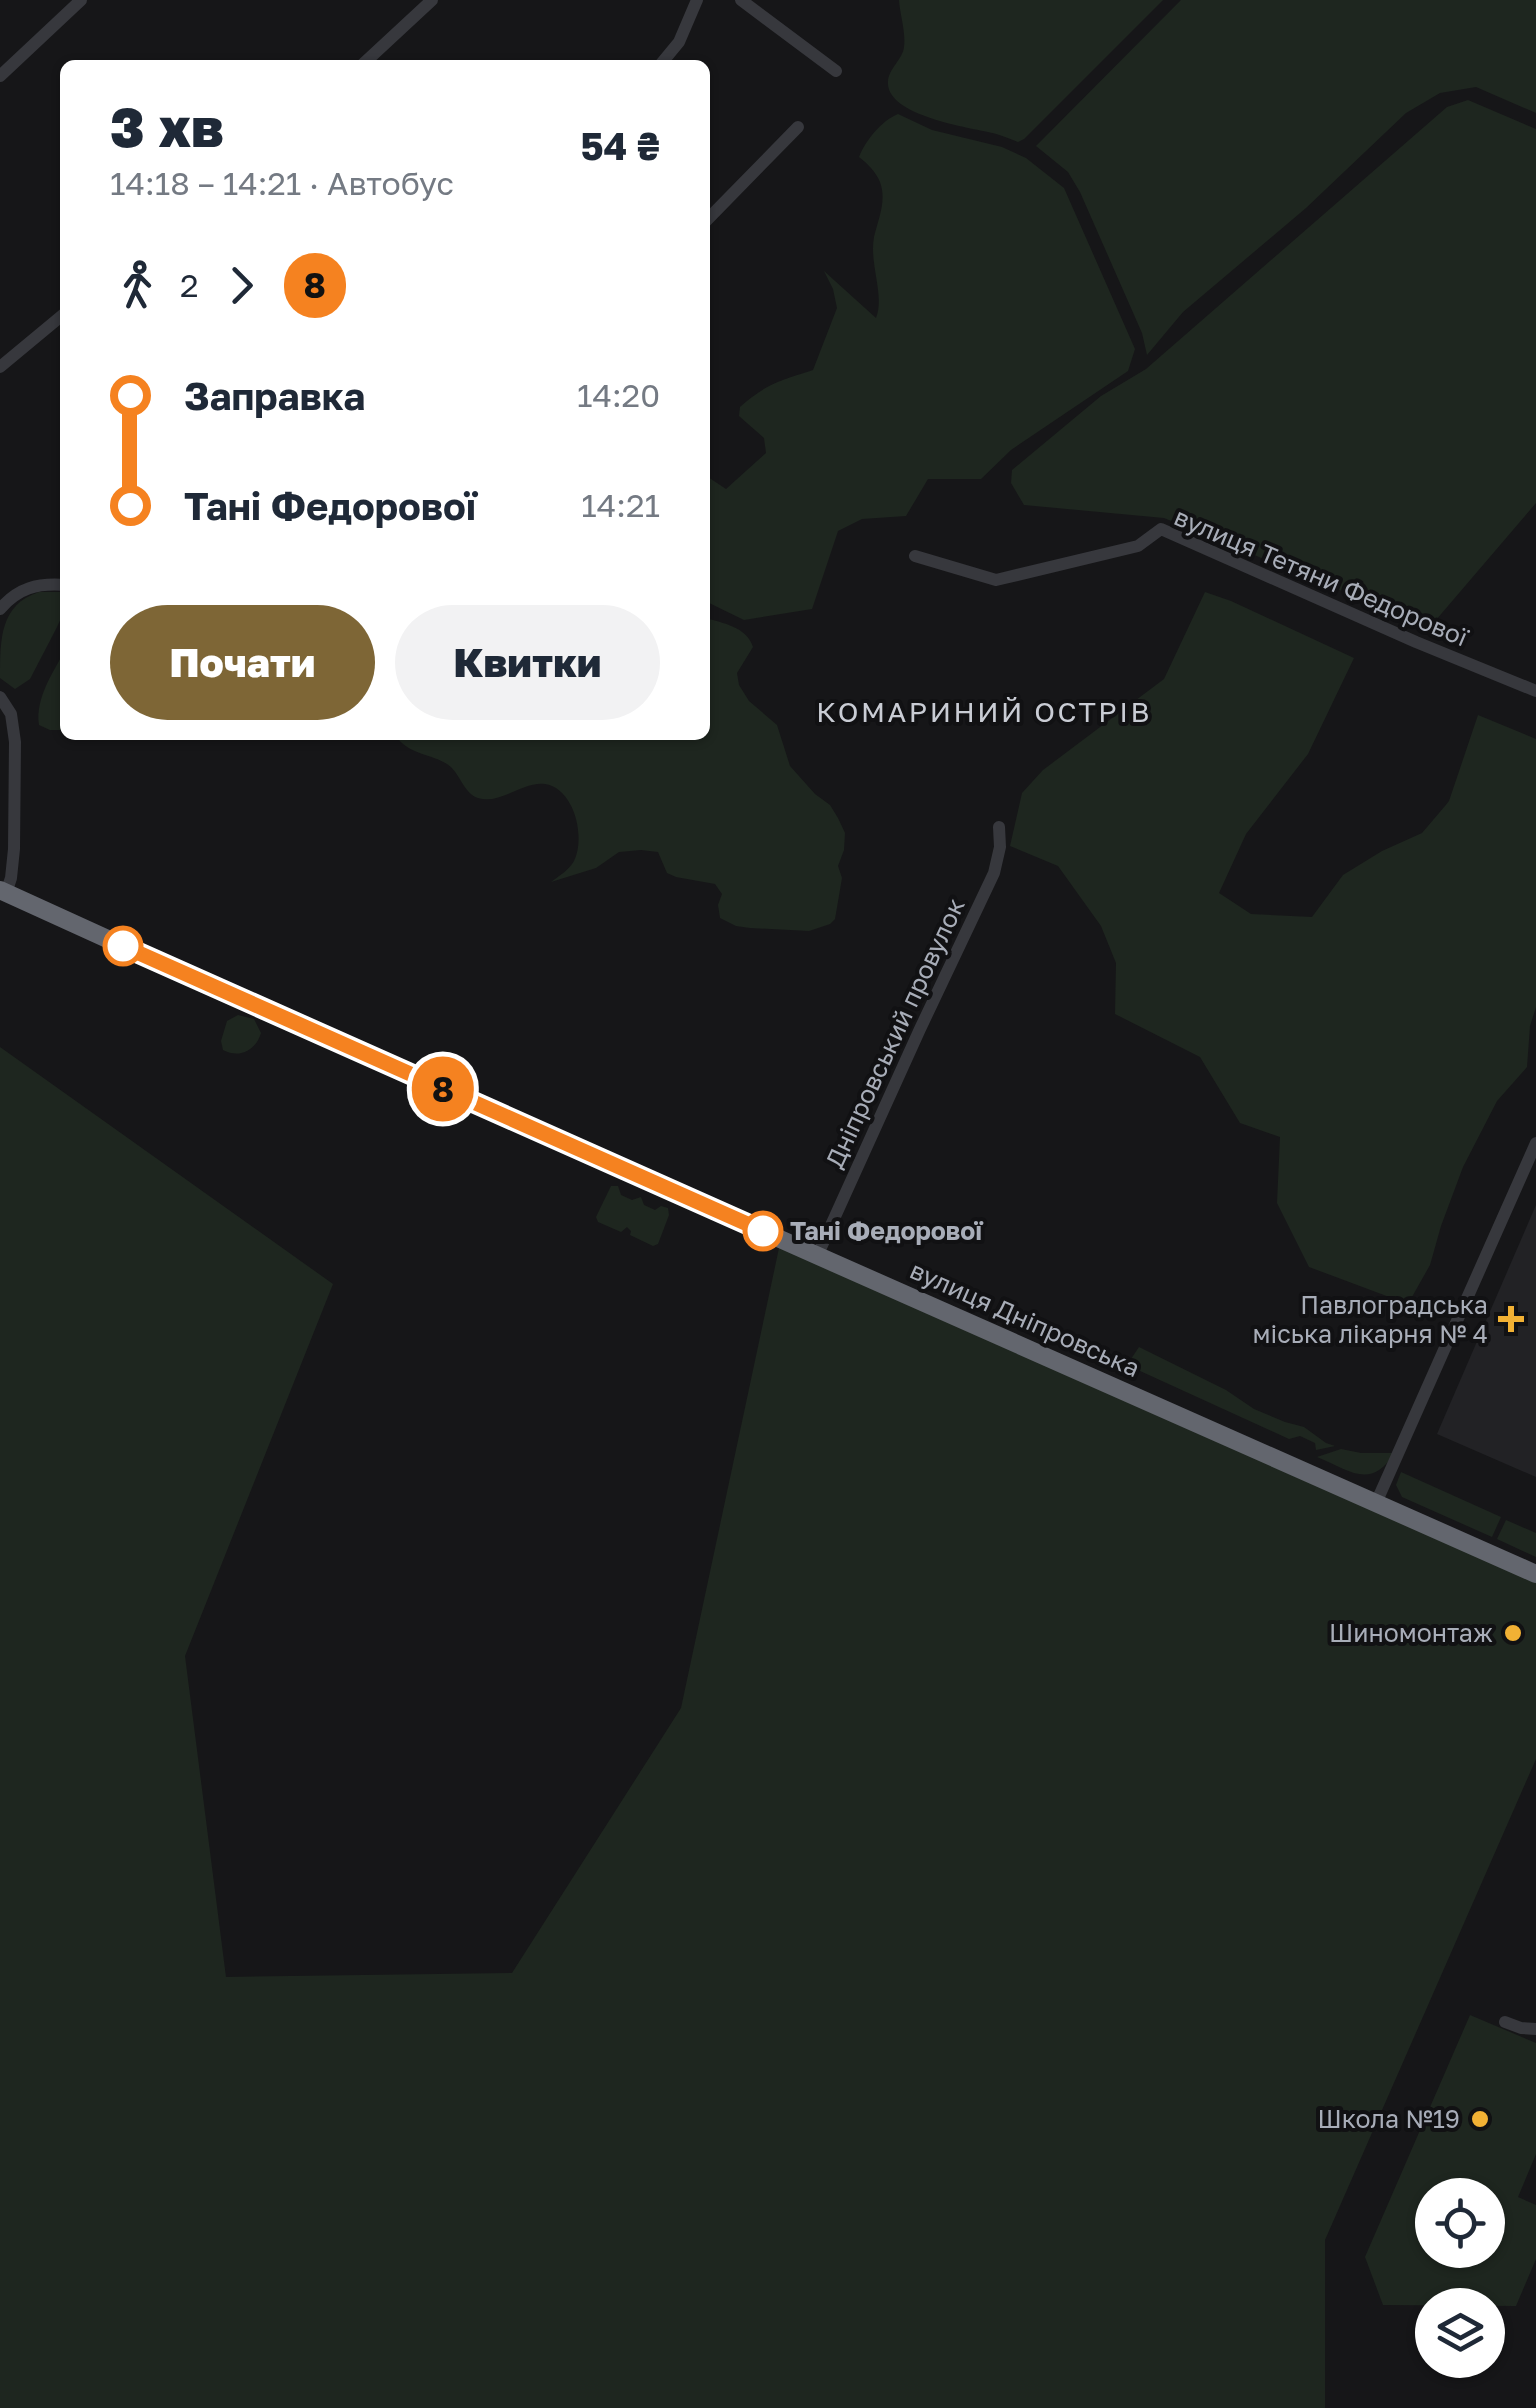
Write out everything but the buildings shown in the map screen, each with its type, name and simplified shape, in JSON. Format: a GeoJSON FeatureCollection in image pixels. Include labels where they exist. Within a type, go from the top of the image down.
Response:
{"type":"FeatureCollection","features":[{"type":"Feature","properties":{"kind":"highway","name":"вулиця Дніпровська"},"geometry":{"type":"LineString","coordinates":[[3,892],[1536,1574]]}},
{"type":"Feature","properties":{"kind":"street"},"geometry":{"type":"LineString","coordinates":[[0,76],[81,0]]}},
{"type":"Feature","properties":{"kind":"street"},"geometry":{"type":"LineString","coordinates":[[367,60],[432,0]]}},
{"type":"Feature","properties":{"kind":"street"},"geometry":{"type":"LineString","coordinates":[[664,60],[679,42],[697,0]]}},
{"type":"Feature","properties":{"kind":"street"},"geometry":{"type":"LineString","coordinates":[[741,0],[836,71]]}},
{"type":"Feature","properties":{"kind":"street"},"geometry":{"type":"LineString","coordinates":[[710,217],[798,127]]}},
{"type":"Feature","properties":{"kind":"street"},"geometry":{"type":"LineString","coordinates":[[0,367],[60,318]]}},
{"type":"Feature","properties":{"kind":"street","name":"вулиця Тетяни Федорової"},"geometry":{"type":"LineString","coordinates":[[915,556],[996,580],[1138,546],[1161,529],[1536,692]]}},
{"type":"Feature","properties":{"kind":"street"},"geometry":{"type":"LineString","coordinates":[[0,609],[21,590],[60,585]]}},
{"type":"Feature","properties":{"kind":"street"},"geometry":{"type":"LineString","coordinates":[[0,697],[10,714],[16,742],[14,849],[11,878],[3,892]]}},
{"type":"Feature","properties":{"kind":"street","name":"Дніпровський провулок"},"geometry":{"type":"LineString","coordinates":[[818,1254],[994,874],[1000,848],[999,827]]}},
{"type":"Feature","properties":{"kind":"street"},"geometry":{"type":"LineString","coordinates":[[1376,1503],[1536,1143]]}},
{"type":"Feature","properties":{"kind":"street"},"geometry":{"type":"LineString","coordinates":[[1505,2022],[1536,2029]]}},
{"type":"Feature","properties":{"kind":"shaded area"},"geometry":{"type":"Polygon","coordinates":[[[899,0],[1163,0],[1018,142],[929,118],[900,103],[891,93],[889,77],[904,47],[899,0]]]}},
{"type":"Feature","properties":{"kind":"shaded area"},"geometry":{"type":"Polygon","coordinates":[[[1181,0],[1536,0],[1536,113],[1476,87],[1440,93],[1406,113],[1306,208],[1183,312],[1147,355],[1142,333],[1080,192],[1068,172],[1036,146],[1181,0]]]}},
{"type":"Feature","properties":{"kind":"shaded area"},"geometry":{"type":"Polygon","coordinates":[[[1468,100],[1536,129],[1536,503],[1430,627],[1164,518],[1024,505],[1011,483],[1012,470],[1101,396],[1146,369],[1447,107],[1468,100]]]}},
{"type":"Feature","properties":{"kind":"shaded area"},"geometry":{"type":"Polygon","coordinates":[[[898,114],[932,130],[1002,147],[1026,158],[1064,188],[1135,349],[1128,371],[1011,450],[981,479],[928,479],[906,516],[862,519],[838,531],[812,609],[744,620],[710,603],[710,478],[726,489],[766,453],[764,438],[739,416],[740,407],[774,384],[813,370],[837,308],[824,271],[876,318],[879,299],[873,247],[882,189],[874,171],[859,157],[886,121],[898,114]]]}},
{"type":"Feature","properties":{"kind":"shaded area"},"geometry":{"type":"Polygon","coordinates":[[[39,592],[60,592],[60,620],[30,679],[15,689],[0,678],[2,637],[10,614],[26,598],[39,592]]]}},
{"type":"Feature","properties":{"kind":"shaded area"},"geometry":{"type":"Polygon","coordinates":[[[1205,592],[1354,658],[1308,754],[1246,834],[1219,893],[1251,914],[1312,917],[1343,875],[1422,833],[1449,801],[1478,715],[1536,739],[1536,1007],[1530,1026],[1527,1067],[1497,1101],[1463,1167],[1430,1265],[1408,1304],[1309,1267],[1277,1203],[1280,1137],[1240,1123],[1200,1057],[1115,1014],[1116,963],[1101,926],[1058,866],[1010,846],[1022,793],[1043,770],[1164,679],[1205,592]]]}},
{"type":"Feature","properties":{"kind":"shaded area"},"geometry":{"type":"Polygon","coordinates":[[[710,620],[734,627],[746,635],[753,647],[737,673],[739,685],[749,701],[777,725],[790,766],[830,805],[845,833],[838,866],[842,878],[835,919],[809,931],[736,926],[720,918],[718,905],[722,894],[715,884],[667,873],[658,852],[619,852],[596,868],[551,882],[574,861],[579,839],[575,815],[563,794],[555,787],[537,784],[495,798],[478,798],[447,764],[410,749],[399,740],[710,740],[710,620]]]}},
{"type":"Feature","properties":{"kind":"shaded area"},"geometry":{"type":"Polygon","coordinates":[[[60,659],[60,730],[39,725],[46,686],[60,659]]]}},
{"type":"Feature","properties":{"kind":"shaded area"},"geometry":{"type":"Polygon","coordinates":[[[238,1015],[254,1019],[261,1033],[251,1048],[235,1054],[223,1050],[221,1041],[227,1021],[238,1015]]]}},
{"type":"Feature","properties":{"kind":"shaded area"},"geometry":{"type":"Polygon","coordinates":[[[0,1047],[333,1284],[185,1656],[226,1977],[512,1973],[681,1708],[782,1234],[1536,1570],[1536,1759],[1325,2240],[1325,2408],[0,2408],[0,1047]]]}},
{"type":"Feature","properties":{"kind":"shaded area"},"geometry":{"type":"Polygon","coordinates":[[[611,1186],[618,1186],[621,1195],[632,1200],[641,1197],[644,1205],[655,1210],[661,1206],[668,1208],[658,1244],[653,1246],[630,1235],[627,1227],[621,1232],[598,1222],[596,1217],[611,1186]]]}},
{"type":"Feature","properties":{"kind":"shaded area","name":"Павлоградська міська лікарня № 4"},"geometry":{"type":"Polygon","coordinates":[[[1536,1205],[1536,1477],[1437,1434],[1536,1205]]]}},
{"type":"Feature","properties":{"kind":"shaded area"},"geometry":{"type":"Polygon","coordinates":[[[1139,1347],[1226,1390],[1254,1409],[1304,1427],[1335,1446],[1316,1450],[1315,1443],[1300,1436],[1289,1439],[1127,1365],[1139,1347]]]}},
{"type":"Feature","properties":{"kind":"shaded area"},"geometry":{"type":"Polygon","coordinates":[[[1341,1449],[1395,1453],[1377,1471],[1368,1474],[1350,1472],[1317,1457],[1341,1449]]]}},
{"type":"Feature","properties":{"kind":"shaded area"},"geometry":{"type":"Polygon","coordinates":[[[1401,1472],[1501,1517],[1492,1537],[1402,1497],[1396,1485],[1401,1472]]]}},
{"type":"Feature","properties":{"kind":"shaded area"},"geometry":{"type":"Polygon","coordinates":[[[1506,1520],[1536,1533],[1536,1557],[1497,1539],[1506,1520]]]}},
{"type":"Feature","properties":{"kind":"shaded area","name":"Школа №19"},"geometry":{"type":"Polygon","coordinates":[[[1470,2015],[1536,2043],[1536,2154],[1518,2197],[1536,2205],[1536,2259],[1516,2306],[1505,2306],[1505,2288],[1415,2288],[1415,2305],[1383,2305],[1365,2257],[1470,2015]]]}},
{"type":"Feature","properties":{"kind":"bus line","name":"8"},"geometry":{"type":"LineString","coordinates":[[123,946],[763,1231]]}},
{"type":"Feature","properties":{"kind":"place","name":"Тані Федорової"},"geometry":{"type":"Point","coordinates":[763,1231]}},
{"type":"Feature","properties":{"kind":"place","name":"Павлоградська міська лікарня № 4"},"geometry":{"type":"Point","coordinates":[1511,1319]}},
{"type":"Feature","properties":{"kind":"place","name":"Шиномонтаж"},"geometry":{"type":"Point","coordinates":[1513,1633]}},
{"type":"Feature","properties":{"kind":"place","name":"Школа №19"},"geometry":{"type":"Point","coordinates":[1480,2119]}},
{"type":"Feature","properties":{"kind":"district","name":"КОМАРИНИЙ ОСТРІВ"},"geometry":{"type":"Point","coordinates":[984,712]}}]}
